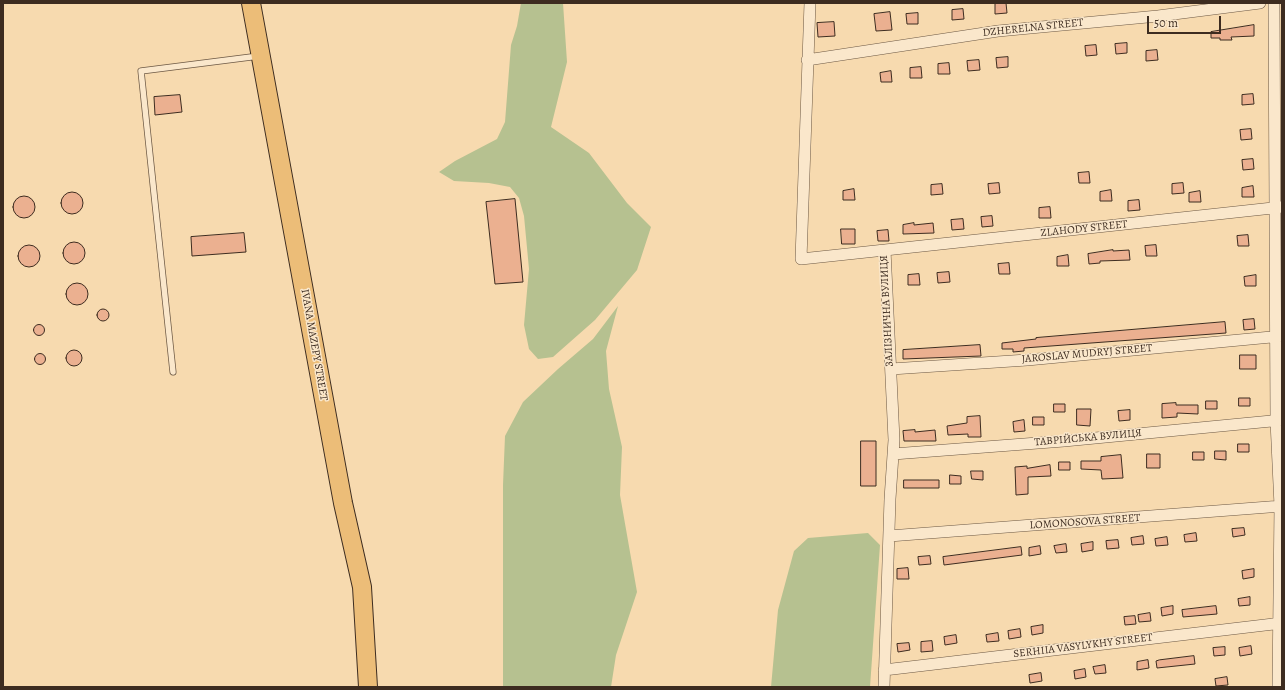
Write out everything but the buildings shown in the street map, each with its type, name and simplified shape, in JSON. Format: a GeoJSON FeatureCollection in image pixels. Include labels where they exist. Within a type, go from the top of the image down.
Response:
{"type":"FeatureCollection","features":[{"type":"Feature","properties":{"kind":"main road","name":"IVANA MAZEPY STREET"},"geometry":{"type":"LineString","coordinates":[[251,3],[341,495],[362,587],[368,687]]}},
{"type":"Feature","properties":{"kind":"street","name":"ЗАЛІЗНИЧНА ВУЛИЦЯ"},"geometry":{"type":"LineString","coordinates":[[810,3],[801,259],[885,250],[891,369],[893,454],[888,536],[884,687]]}},
{"type":"Feature","properties":{"kind":"street","name":"DZHERELNA STREET"},"geometry":{"type":"LineString","coordinates":[[807,60],[998,31],[1158,16],[1260,3]]}},
{"type":"Feature","properties":{"kind":"street"},"geometry":{"type":"LineString","coordinates":[[1274,3],[1279,208],[1279,420],[1281,506],[1281,623],[1278,687]]}},
{"type":"Feature","properties":{"kind":"street","name":"ZLAHODY STREET"},"geometry":{"type":"LineString","coordinates":[[885,250],[1279,208]]}},
{"type":"Feature","properties":{"kind":"street","name":"JAROSLAV MUDRYJ STREET"},"geometry":{"type":"LineString","coordinates":[[891,369],[1027,360],[1279,336]]}},
{"type":"Feature","properties":{"kind":"street","name":"ТАВРІЙСЬКА ВУЛИЦЯ"},"geometry":{"type":"LineString","coordinates":[[893,454],[1064,441],[1279,420]]}},
{"type":"Feature","properties":{"kind":"street","name":"LOMONOSOVA STREET"},"geometry":{"type":"LineString","coordinates":[[888,536],[1281,506]]}},
{"type":"Feature","properties":{"kind":"street","name":"SERHIIA VASYLYKHY STREET"},"geometry":{"type":"LineString","coordinates":[[884,670],[1281,623]]}},
{"type":"Feature","properties":{"kind":"lane"},"geometry":{"type":"LineString","coordinates":[[173,372],[141,71],[261,56]]}},
{"type":"Feature","properties":{"kind":"green space"},"geometry":{"type":"Polygon","coordinates":[[[521,3],[563,3],[567,62],[551,127],[589,153],[627,203],[651,227],[637,270],[595,320],[553,357],[538,359],[529,349],[524,325],[529,269],[524,216],[519,198],[510,187],[489,183],[454,181],[439,172],[455,161],[497,139],[505,122],[511,45],[517,26],[521,3]]]}},
{"type":"Feature","properties":{"kind":"green space"},"geometry":{"type":"Polygon","coordinates":[[[618,306],[606,351],[609,389],[622,447],[620,495],[637,592],[616,655],[611,687],[503,687],[503,485],[505,436],[523,402],[593,339],[618,306]]]}},
{"type":"Feature","properties":{"kind":"green space"},"geometry":{"type":"Polygon","coordinates":[[[868,533],[880,545],[870,687],[771,687],[778,610],[794,551],[808,538],[868,533]]]}}]}
